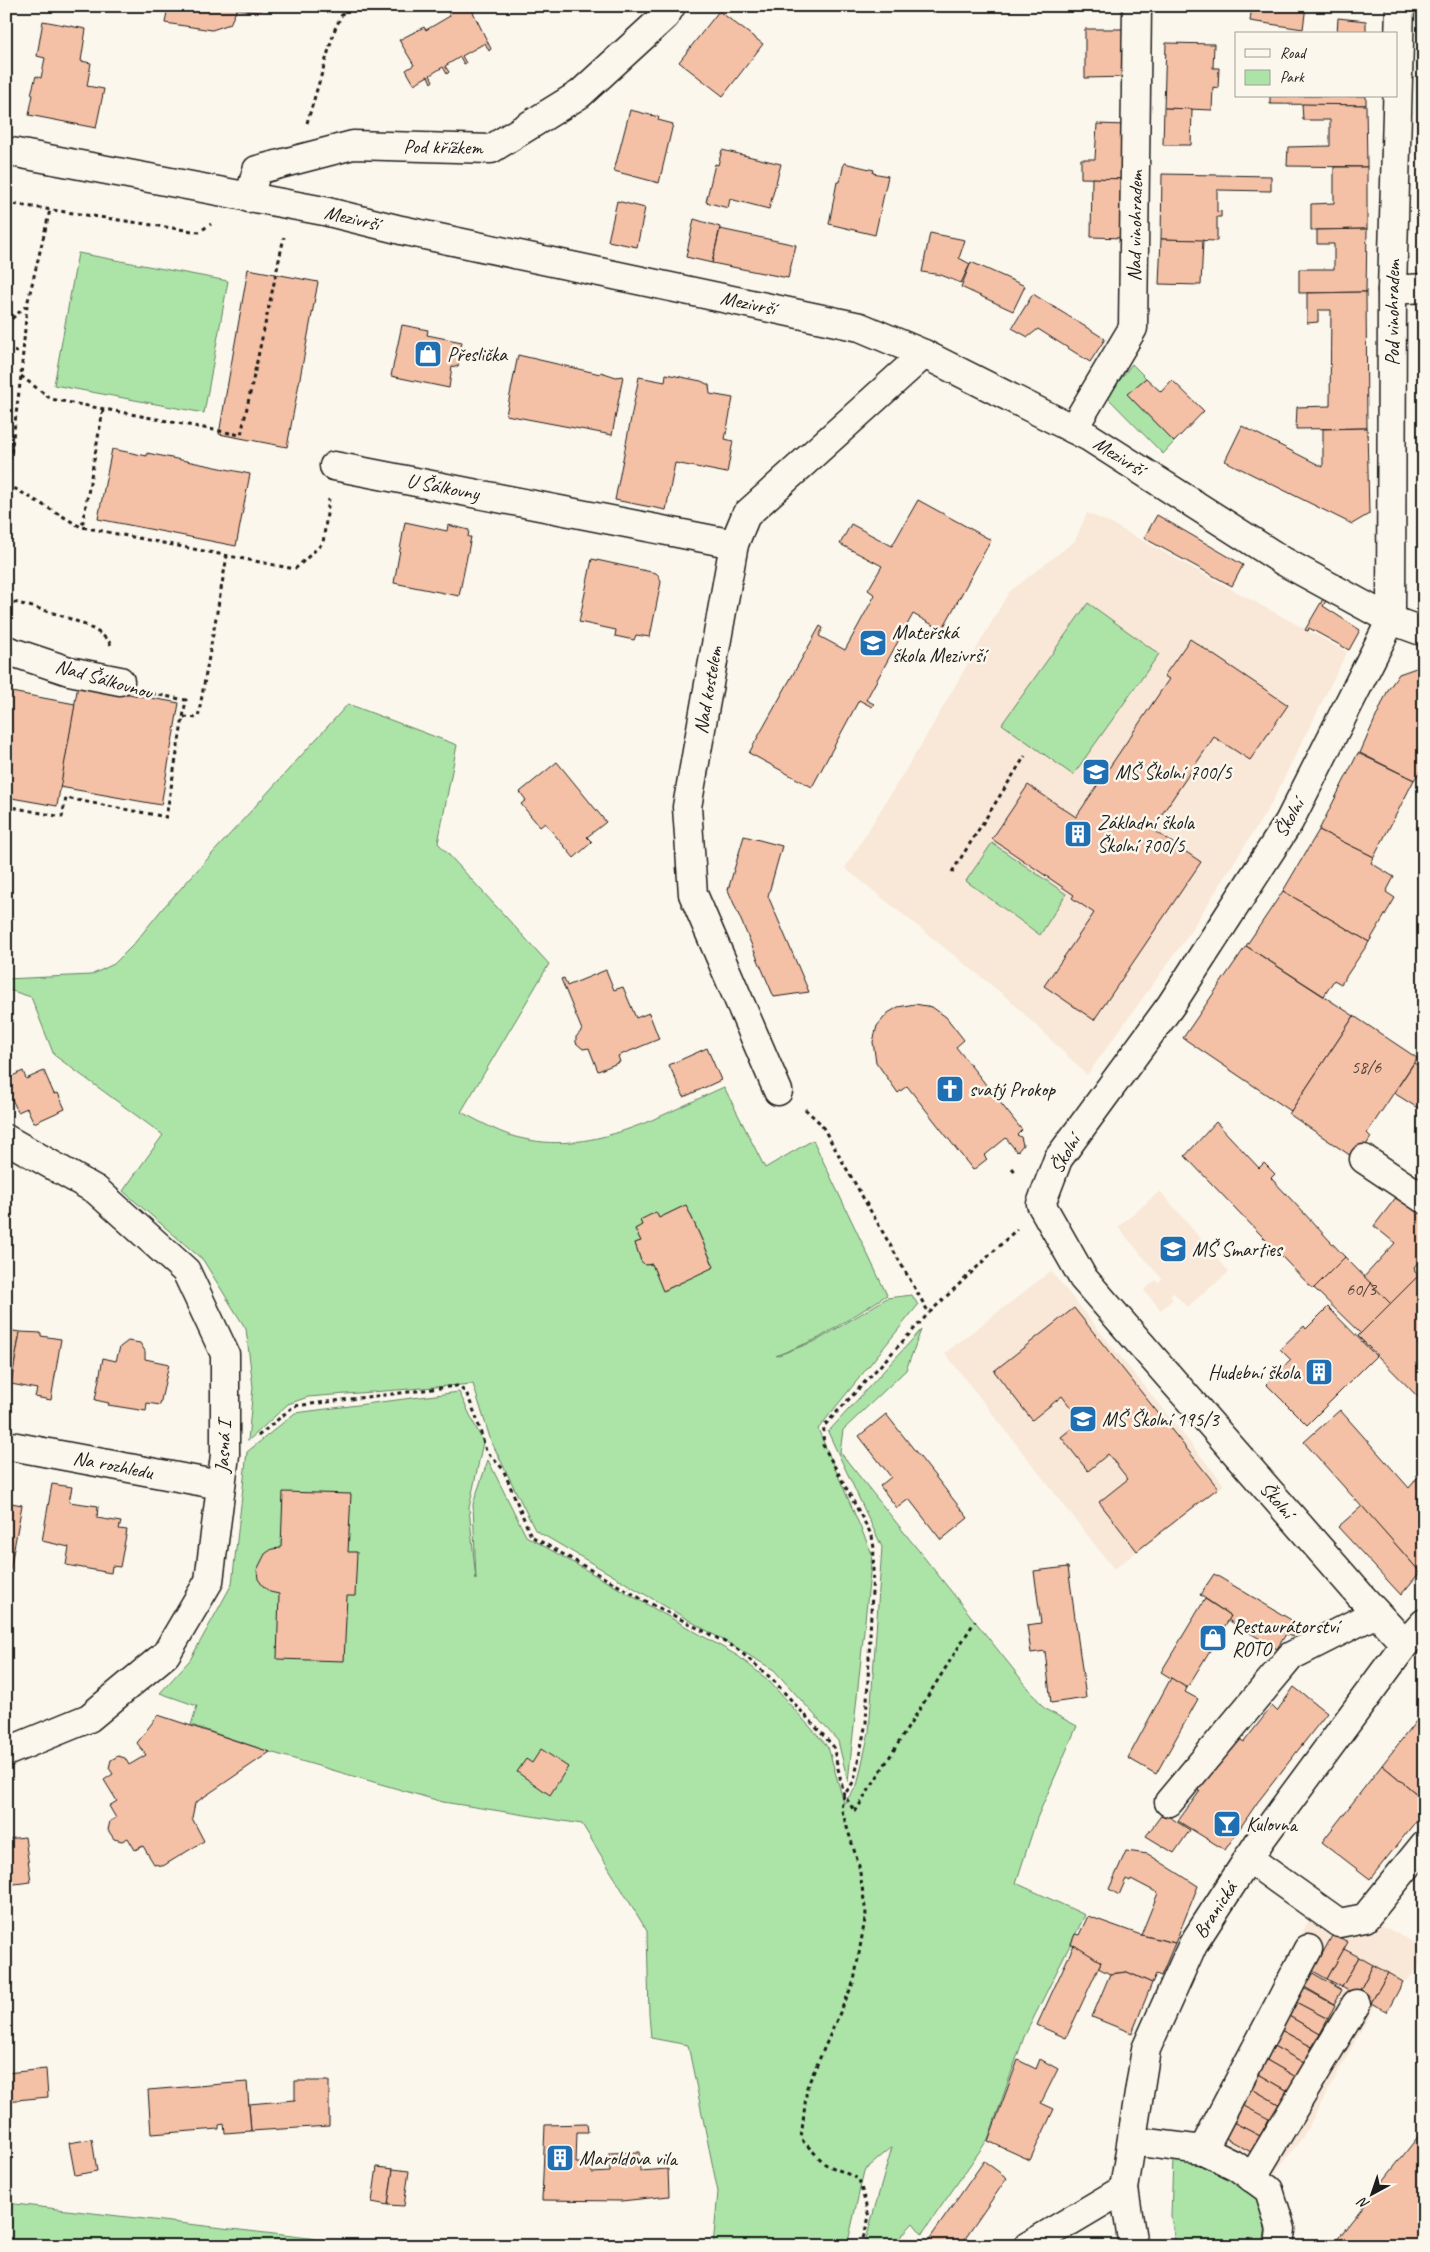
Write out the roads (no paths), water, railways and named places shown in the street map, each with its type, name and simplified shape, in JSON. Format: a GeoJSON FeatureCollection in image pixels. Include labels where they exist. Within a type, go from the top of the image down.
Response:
{"type":"FeatureCollection","features":[{"type":"Feature","properties":{"kind":"street","name":"Pod křížkem"},"geometry":{"type":"LineString","coordinates":[[250,198],[257,170],[353,146],[492,148],[580,94],[665,16],[671,6]]}},
{"type":"Feature","properties":{"kind":"street","name":"Nad vinohradem"},"geometry":{"type":"LineString","coordinates":[[1073,429],[1134,328],[1137,6]]}},
{"type":"Feature","properties":{"kind":"street","name":"Pod vinohradem"},"geometry":{"type":"LineString","coordinates":[[1398,77],[1400,6]]}},
{"type":"Feature","properties":{"kind":"street","name":"Pod vinohradem"},"geometry":{"type":"LineString","coordinates":[[1391,620],[1392,290],[1397,98]]}},
{"type":"Feature","properties":{"kind":"street","name":"Mezivrší"},"geometry":{"type":"LineString","coordinates":[[6,151],[324,211],[401,230],[860,327],[924,354],[1073,429],[1283,561],[1391,620],[1424,632]]}},
{"type":"Feature","properties":{"kind":"street"},"geometry":{"type":"LineString","coordinates":[[1392,290],[1424,288]]}},
{"type":"Feature","properties":{"kind":"street","name":"Nad kostelem"},"geometry":{"type":"LineString","coordinates":[[778,1091],[693,894],[687,807],[734,544],[746,515],[924,354]]}},
{"type":"Feature","properties":{"kind":"street","name":"U Šálkovny"},"geometry":{"type":"LineString","coordinates":[[334,466],[734,544]]}},
{"type":"Feature","properties":{"kind":"street","name":"Školní"},"geometry":{"type":"LineString","coordinates":[[1391,620],[1289,822],[1171,1005],[1058,1159],[1041,1204],[1084,1278],[1376,1614],[1405,1644]]}},
{"type":"Feature","properties":{"kind":"street","name":"Nad Šálkovnou"},"geometry":{"type":"LineString","coordinates":[[6,650],[69,670],[120,681]]}},
{"type":"Feature","properties":{"kind":"street","name":"Jasná I"},"geometry":{"type":"LineString","coordinates":[[6,1139],[96,1190],[186,1271],[225,1354],[225,1455],[209,1581],[166,1654],[89,1718],[6,1752]]}},
{"type":"Feature","properties":{"kind":"street"},"geometry":{"type":"LineString","coordinates":[[1364,1159],[1424,1199]]}},
{"type":"Feature","properties":{"kind":"street","name":"Na rozhledu"},"geometry":{"type":"LineString","coordinates":[[6,1445],[220,1485]]}},
{"type":"Feature","properties":{"kind":"street"},"geometry":{"type":"LineString","coordinates":[[1168,1802],[1292,1656],[1376,1614]]}},
{"type":"Feature","properties":{"kind":"street","name":"Branická"},"geometry":{"type":"LineString","coordinates":[[1133,2246],[1124,2189],[1146,2049],[1193,1944],[1248,1858],[1405,1644],[1424,1623]]}},
{"type":"Feature","properties":{"kind":"street"},"geometry":{"type":"LineString","coordinates":[[1248,1858],[1339,1923],[1365,1918],[1424,1845]]}},
{"type":"Feature","properties":{"kind":"street"},"geometry":{"type":"LineString","coordinates":[[1203,2150],[1308,1949]]}},
{"type":"Feature","properties":{"kind":"street"},"geometry":{"type":"LineString","coordinates":[[1252,2178],[1356,2004]]}},
{"type":"Feature","properties":{"kind":"street"},"geometry":{"type":"LineString","coordinates":[[1132,2141],[1203,2150],[1236,2166],[1269,2190],[1281,2228],[1280,2246]]}},
{"type":"Feature","properties":{"kind":"street"},"geometry":{"type":"LineString","coordinates":[[1028,2246],[1124,2189]]}},
{"type":"Feature","properties":{"kind":"place","name":"Přeslička"},"geometry":{"type":"Point","coordinates":[428,354]}},
{"type":"Feature","properties":{"kind":"place","name":"Mateřská škola Mezivrší"},"geometry":{"type":"Point","coordinates":[873,643]}},
{"type":"Feature","properties":{"kind":"place","name":"MŠ Školní 700/5"},"geometry":{"type":"Point","coordinates":[1096,772]}},
{"type":"Feature","properties":{"kind":"place","name":"Základní škola Školní 700/5"},"geometry":{"type":"Point","coordinates":[1078,834]}},
{"type":"Feature","properties":{"kind":"place","name":"svatý Prokop"},"geometry":{"type":"Point","coordinates":[950,1089]}},
{"type":"Feature","properties":{"kind":"place","name":"MŠ Smarties"},"geometry":{"type":"Point","coordinates":[1173,1249]}},
{"type":"Feature","properties":{"kind":"place","name":"Hudební škola"},"geometry":{"type":"Point","coordinates":[1319,1372]}},
{"type":"Feature","properties":{"kind":"place","name":"MŠ Školní 195/3"},"geometry":{"type":"Point","coordinates":[1083,1419]}},
{"type":"Feature","properties":{"kind":"place","name":"Restaurátorství ROTO"},"geometry":{"type":"Point","coordinates":[1213,1638]}},
{"type":"Feature","properties":{"kind":"place","name":"Kulovna"},"geometry":{"type":"Point","coordinates":[1227,1824]}},
{"type":"Feature","properties":{"kind":"place","name":"Maroldova vila"},"geometry":{"type":"Point","coordinates":[560,2158]}}]}
